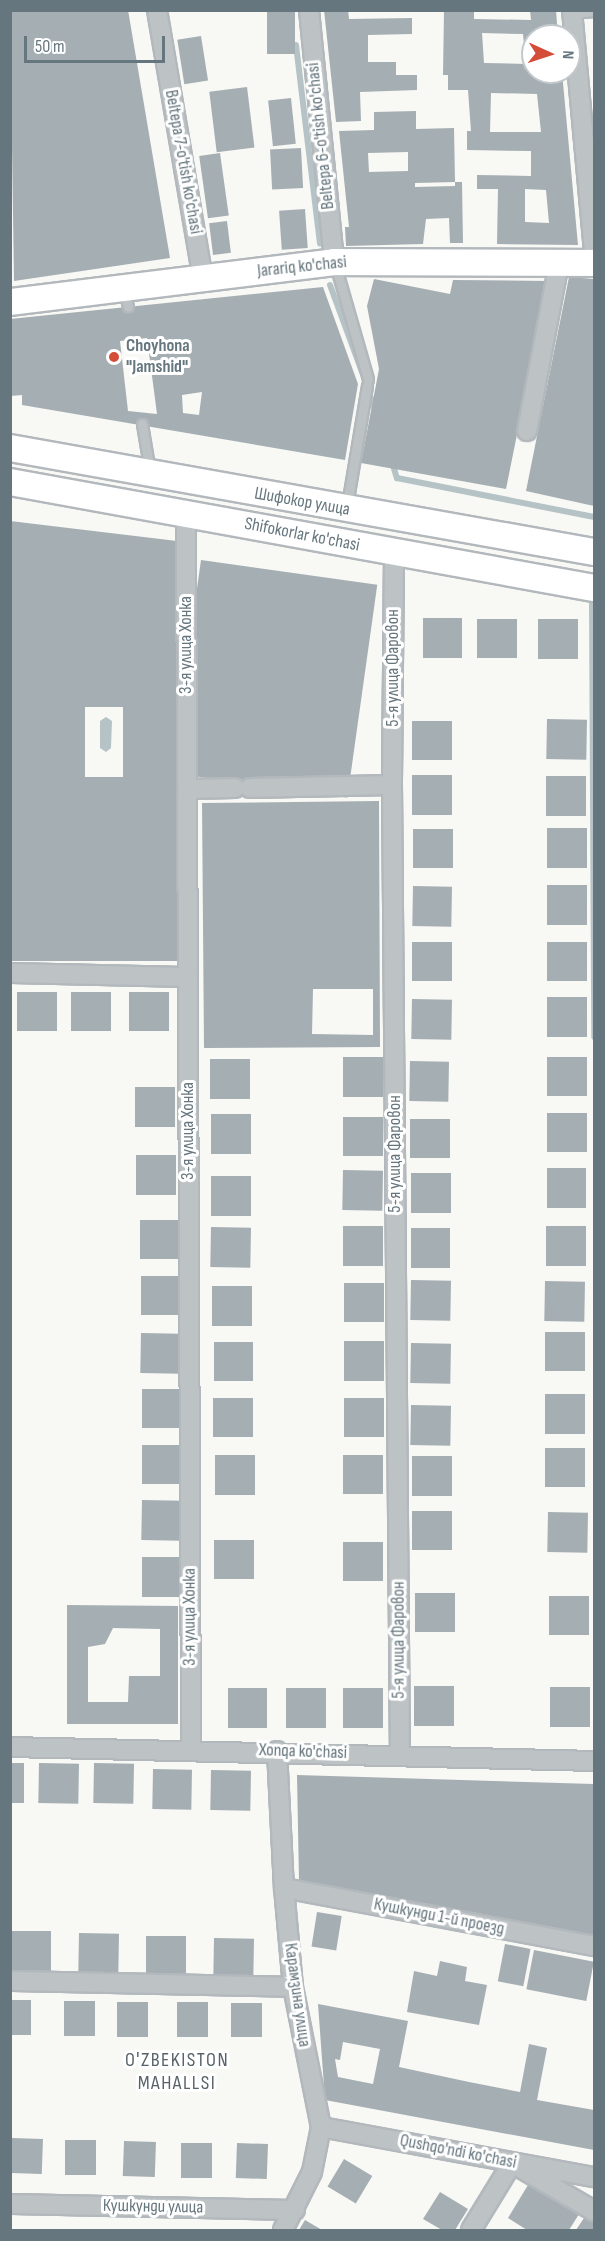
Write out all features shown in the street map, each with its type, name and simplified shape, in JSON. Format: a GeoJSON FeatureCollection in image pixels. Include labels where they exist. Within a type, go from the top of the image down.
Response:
{"type":"FeatureCollection","features":[{"type":"Feature","properties":{"kind":"main road","name":"Jarariq ko'chasi"},"geometry":{"type":"LineString","coordinates":[[10,302],[126,297],[203,278],[334,262],[594,263]]}},
{"type":"Feature","properties":{"kind":"main road","name":"Шифокор улица"},"geometry":{"type":"LineString","coordinates":[[10,448],[346,510],[594,552]]}},
{"type":"Feature","properties":{"kind":"main road","name":"Shifokorlar ko'chasi"},"geometry":{"type":"LineString","coordinates":[[10,483],[186,512],[394,553],[594,588]]}},
{"type":"Feature","properties":{"kind":"street","name":"Beltepa 7-o'tish ko'chasi"},"geometry":{"type":"LineString","coordinates":[[157,10],[203,278]]}},
{"type":"Feature","properties":{"kind":"street","name":"Beltepa 6-o'tish ko'chasi"},"geometry":{"type":"LineString","coordinates":[[309,10],[334,262]]}},
{"type":"Feature","properties":{"kind":"street"},"geometry":{"type":"LineString","coordinates":[[572,12],[594,251]]}},
{"type":"Feature","properties":{"kind":"street"},"geometry":{"type":"LineString","coordinates":[[527,432],[559,263]]}},
{"type":"Feature","properties":{"kind":"street","name":"3-я улица Хонка"},"geometry":{"type":"LineString","coordinates":[[186,512],[190,1749]]}},
{"type":"Feature","properties":{"kind":"street","name":"5-я улица Фаровон"},"geometry":{"type":"LineString","coordinates":[[394,553],[392,785],[400,1754]]}},
{"type":"Feature","properties":{"kind":"street"},"geometry":{"type":"LineString","coordinates":[[187,789],[392,785]]}},
{"type":"Feature","properties":{"kind":"street"},"geometry":{"type":"LineString","coordinates":[[10,973],[188,977]]}},
{"type":"Feature","properties":{"kind":"street","name":"Xonqa ko'chasi"},"geometry":{"type":"LineString","coordinates":[[10,1747],[277,1751],[594,1761]]}},
{"type":"Feature","properties":{"kind":"street","name":"Карамзина улица"},"geometry":{"type":"LineString","coordinates":[[277,1751],[284,1888],[293,1987],[321,2127],[312,2172],[283,2230]]}},
{"type":"Feature","properties":{"kind":"street","name":"Кушкунди 1-й проезд"},"geometry":{"type":"LineString","coordinates":[[284,1888],[594,1946]]}},
{"type":"Feature","properties":{"kind":"street"},"geometry":{"type":"LineString","coordinates":[[10,1982],[293,1987]]}},
{"type":"Feature","properties":{"kind":"street","name":"Qushqo'ndi ko'chasi"},"geometry":{"type":"LineString","coordinates":[[321,2127],[594,2177]]}},
{"type":"Feature","properties":{"kind":"street"},"geometry":{"type":"LineString","coordinates":[[471,2230],[512,2163],[594,2211]]}},
{"type":"Feature","properties":{"kind":"street","name":"Кушкунди улица"},"geometry":{"type":"LineString","coordinates":[[10,2204],[295,2210]]}},
{"type":"Feature","properties":{"kind":"lane"},"geometry":{"type":"LineString","coordinates":[[572,12],[594,11]]}},
{"type":"Feature","properties":{"kind":"lane"},"geometry":{"type":"LineString","coordinates":[[334,262],[368,383],[346,510]]}},
{"type":"Feature","properties":{"kind":"lane"},"geometry":{"type":"LineString","coordinates":[[142,424],[150,474]]}},
{"type":"Feature","properties":{"kind":"shaded area"},"geometry":{"type":"Polygon","coordinates":[[[106,717],[112,721],[111,748],[106,752],[100,748],[100,721],[106,717]]]}},
{"type":"Feature","properties":{"kind":"building"},"geometry":{"type":"Polygon","coordinates":[[[10,10],[128,10],[170,258],[14,281],[10,10]]]}},
{"type":"Feature","properties":{"kind":"building"},"geometry":{"type":"Polygon","coordinates":[[[267,10],[295,10],[295,54],[267,54],[267,10]]]}},
{"type":"Feature","properties":{"kind":"building"},"geometry":{"type":"Polygon","coordinates":[[[324,10],[348,10],[349,19],[412,18],[412,34],[368,35],[368,62],[396,62],[396,75],[417,75],[417,90],[360,92],[361,121],[336,122],[324,10]]]}},
{"type":"Feature","properties":{"kind":"building"},"geometry":{"type":"Polygon","coordinates":[[[444,10],[474,10],[474,19],[531,20],[530,10],[556,10],[557,24],[521,24],[521,34],[482,33],[484,63],[521,64],[521,84],[563,84],[578,245],[497,244],[498,189],[477,189],[477,175],[531,176],[531,151],[467,150],[467,131],[471,131],[468,90],[448,90],[448,75],[443,75],[444,10]],[[491,93],[490,132],[541,132],[537,94],[491,93]],[[525,189],[525,222],[549,223],[546,190],[525,189]]]}},
{"type":"Feature","properties":{"kind":"building"},"geometry":{"type":"Polygon","coordinates":[[[201,36],[208,80],[184,84],[177,40],[201,36]]]}},
{"type":"Feature","properties":{"kind":"building"},"geometry":{"type":"Polygon","coordinates":[[[247,87],[254,148],[217,152],[209,92],[247,87]]]}},
{"type":"Feature","properties":{"kind":"building"},"geometry":{"type":"Polygon","coordinates":[[[291,98],[296,144],[273,146],[268,100],[291,98]]]}},
{"type":"Feature","properties":{"kind":"building"},"geometry":{"type":"Polygon","coordinates":[[[416,111],[416,129],[454,128],[455,182],[462,182],[463,243],[450,243],[449,218],[426,219],[423,244],[346,246],[345,227],[349,227],[339,131],[374,130],[374,112],[416,111]],[[408,152],[368,153],[369,172],[408,171],[408,152]],[[455,182],[415,183],[415,187],[455,186],[455,182]]]}},
{"type":"Feature","properties":{"kind":"building"},"geometry":{"type":"Polygon","coordinates":[[[301,148],[303,188],[272,190],[270,150],[301,148]]]}},
{"type":"Feature","properties":{"kind":"building"},"geometry":{"type":"Polygon","coordinates":[[[220,153],[229,215],[208,218],[199,156],[220,153]]]}},
{"type":"Feature","properties":{"kind":"building"},"geometry":{"type":"Polygon","coordinates":[[[305,209],[308,248],[282,250],[279,211],[305,209]]]}},
{"type":"Feature","properties":{"kind":"building"},"geometry":{"type":"Polygon","coordinates":[[[227,221],[231,253],[213,255],[209,223],[227,221]]]}},
{"type":"Feature","properties":{"kind":"building"},"geometry":{"type":"Polygon","coordinates":[[[569,277],[594,279],[594,506],[526,491],[569,277]]]}},
{"type":"Feature","properties":{"kind":"building"},"geometry":{"type":"Polygon","coordinates":[[[374,279],[450,294],[453,280],[548,281],[506,489],[361,463],[379,369],[367,306],[374,279]]]}},
{"type":"Feature","properties":{"kind":"building"},"geometry":{"type":"Polygon","coordinates":[[[323,287],[358,384],[345,460],[22,405],[22,395],[10,396],[10,319],[323,287]],[[147,338],[120,341],[128,411],[157,414],[147,338]],[[202,392],[182,395],[183,413],[199,415],[202,392]]]}},
{"type":"Feature","properties":{"kind":"building"},"geometry":{"type":"Polygon","coordinates":[[[10,521],[177,541],[177,961],[10,961],[10,521]],[[85,707],[85,777],[123,777],[123,707],[85,707]]]}},
{"type":"Feature","properties":{"kind":"building"},"geometry":{"type":"Polygon","coordinates":[[[201,560],[377,585],[347,798],[171,773],[201,560]]]}},
{"type":"Feature","properties":{"kind":"building"},"geometry":{"type":"Polygon","coordinates":[[[423,618],[462,618],[462,658],[423,658],[423,618]]]}},
{"type":"Feature","properties":{"kind":"building"},"geometry":{"type":"Polygon","coordinates":[[[477,619],[517,619],[517,658],[477,658],[477,619]]]}},
{"type":"Feature","properties":{"kind":"building"},"geometry":{"type":"Polygon","coordinates":[[[538,619],[578,619],[578,659],[538,659],[538,619]]]}},
{"type":"Feature","properties":{"kind":"building"},"geometry":{"type":"Polygon","coordinates":[[[547,719],[587,720],[586,760],[546,759],[547,719]]]}},
{"type":"Feature","properties":{"kind":"building"},"geometry":{"type":"Polygon","coordinates":[[[412,721],[452,721],[452,760],[412,760],[412,721]]]}},
{"type":"Feature","properties":{"kind":"building"},"geometry":{"type":"Polygon","coordinates":[[[412,775],[452,775],[452,815],[412,815],[412,775]]]}},
{"type":"Feature","properties":{"kind":"building"},"geometry":{"type":"Polygon","coordinates":[[[546,776],[586,776],[586,816],[546,816],[546,776]]]}},
{"type":"Feature","properties":{"kind":"building"},"geometry":{"type":"Polygon","coordinates":[[[379,801],[380,1047],[204,1048],[202,803],[379,801]],[[313,989],[312,1034],[373,1035],[373,989],[313,989]]]}},
{"type":"Feature","properties":{"kind":"building"},"geometry":{"type":"Polygon","coordinates":[[[547,828],[587,828],[587,868],[547,868],[547,828]]]}},
{"type":"Feature","properties":{"kind":"building"},"geometry":{"type":"Polygon","coordinates":[[[413,829],[453,829],[453,868],[413,868],[413,829]]]}},
{"type":"Feature","properties":{"kind":"building"},"geometry":{"type":"Polygon","coordinates":[[[547,885],[587,885],[587,925],[547,925],[547,885]]]}},
{"type":"Feature","properties":{"kind":"building"},"geometry":{"type":"Polygon","coordinates":[[[413,886],[452,887],[451,927],[412,926],[413,886]]]}},
{"type":"Feature","properties":{"kind":"building"},"geometry":{"type":"Polygon","coordinates":[[[412,942],[452,942],[452,981],[412,981],[412,942]]]}},
{"type":"Feature","properties":{"kind":"building"},"geometry":{"type":"Polygon","coordinates":[[[547,942],[587,942],[587,981],[547,981],[547,942]]]}},
{"type":"Feature","properties":{"kind":"building"},"geometry":{"type":"Polygon","coordinates":[[[17,992],[57,992],[57,1031],[17,1031],[17,992]]]}},
{"type":"Feature","properties":{"kind":"building"},"geometry":{"type":"Polygon","coordinates":[[[71,992],[111,992],[111,1031],[71,1031],[71,992]]]}},
{"type":"Feature","properties":{"kind":"building"},"geometry":{"type":"Polygon","coordinates":[[[129,992],[169,992],[169,1031],[129,1031],[129,992]]]}},
{"type":"Feature","properties":{"kind":"building"},"geometry":{"type":"Polygon","coordinates":[[[547,997],[587,997],[587,1037],[547,1037],[547,997]]]}},
{"type":"Feature","properties":{"kind":"building"},"geometry":{"type":"Polygon","coordinates":[[[412,999],[452,1000],[451,1040],[411,1039],[412,999]]]}},
{"type":"Feature","properties":{"kind":"building"},"geometry":{"type":"Polygon","coordinates":[[[343,1057],[383,1057],[383,1097],[343,1097],[343,1057]]]}},
{"type":"Feature","properties":{"kind":"building"},"geometry":{"type":"Polygon","coordinates":[[[547,1057],[587,1057],[587,1096],[547,1096],[547,1057]]]}},
{"type":"Feature","properties":{"kind":"building"},"geometry":{"type":"Polygon","coordinates":[[[210,1059],[250,1059],[250,1099],[210,1099],[210,1059]]]}},
{"type":"Feature","properties":{"kind":"building"},"geometry":{"type":"Polygon","coordinates":[[[410,1061],[449,1062],[448,1102],[409,1101],[410,1061]]]}},
{"type":"Feature","properties":{"kind":"building"},"geometry":{"type":"Polygon","coordinates":[[[135,1087],[175,1087],[175,1127],[135,1127],[135,1087]]]}},
{"type":"Feature","properties":{"kind":"building"},"geometry":{"type":"Polygon","coordinates":[[[547,1113],[587,1113],[587,1152],[547,1152],[547,1113]]]}},
{"type":"Feature","properties":{"kind":"building"},"geometry":{"type":"Polygon","coordinates":[[[211,1114],[251,1114],[251,1154],[211,1154],[211,1114]]]}},
{"type":"Feature","properties":{"kind":"building"},"geometry":{"type":"Polygon","coordinates":[[[343,1117],[383,1117],[383,1156],[343,1156],[343,1117]]]}},
{"type":"Feature","properties":{"kind":"building"},"geometry":{"type":"Polygon","coordinates":[[[410,1119],[450,1119],[450,1158],[410,1158],[410,1119]]]}},
{"type":"Feature","properties":{"kind":"building"},"geometry":{"type":"Polygon","coordinates":[[[136,1155],[176,1155],[176,1195],[136,1195],[136,1155]]]}},
{"type":"Feature","properties":{"kind":"building"},"geometry":{"type":"Polygon","coordinates":[[[547,1168],[586,1168],[586,1208],[547,1208],[547,1168]]]}},
{"type":"Feature","properties":{"kind":"building"},"geometry":{"type":"Polygon","coordinates":[[[343,1170],[383,1171],[382,1211],[342,1210],[343,1170]]]}},
{"type":"Feature","properties":{"kind":"building"},"geometry":{"type":"Polygon","coordinates":[[[411,1173],[451,1173],[451,1213],[411,1213],[411,1173]]]}},
{"type":"Feature","properties":{"kind":"building"},"geometry":{"type":"Polygon","coordinates":[[[211,1176],[251,1176],[251,1216],[211,1216],[211,1176]]]}},
{"type":"Feature","properties":{"kind":"building"},"geometry":{"type":"Polygon","coordinates":[[[140,1220],[180,1220],[180,1259],[140,1259],[140,1220]]]}},
{"type":"Feature","properties":{"kind":"building"},"geometry":{"type":"Polygon","coordinates":[[[343,1226],[383,1226],[383,1266],[343,1266],[343,1226]]]}},
{"type":"Feature","properties":{"kind":"building"},"geometry":{"type":"Polygon","coordinates":[[[546,1226],[586,1226],[586,1266],[546,1266],[546,1226]]]}},
{"type":"Feature","properties":{"kind":"building"},"geometry":{"type":"Polygon","coordinates":[[[211,1227],[251,1228],[250,1268],[210,1267],[211,1227]]]}},
{"type":"Feature","properties":{"kind":"building"},"geometry":{"type":"Polygon","coordinates":[[[411,1228],[450,1228],[450,1268],[411,1268],[411,1228]]]}},
{"type":"Feature","properties":{"kind":"building"},"geometry":{"type":"Polygon","coordinates":[[[141,1276],[180,1276],[180,1315],[141,1315],[141,1276]]]}},
{"type":"Feature","properties":{"kind":"building"},"geometry":{"type":"Polygon","coordinates":[[[411,1280],[451,1281],[450,1321],[410,1320],[411,1280]]]}},
{"type":"Feature","properties":{"kind":"building"},"geometry":{"type":"Polygon","coordinates":[[[545,1281],[585,1282],[584,1322],[544,1321],[545,1281]]]}},
{"type":"Feature","properties":{"kind":"building"},"geometry":{"type":"Polygon","coordinates":[[[344,1283],[384,1283],[384,1322],[344,1322],[344,1283]]]}},
{"type":"Feature","properties":{"kind":"building"},"geometry":{"type":"Polygon","coordinates":[[[212,1286],[252,1286],[252,1326],[212,1326],[212,1286]]]}},
{"type":"Feature","properties":{"kind":"building"},"geometry":{"type":"Polygon","coordinates":[[[545,1332],[585,1332],[585,1371],[545,1371],[545,1332]]]}},
{"type":"Feature","properties":{"kind":"building"},"geometry":{"type":"Polygon","coordinates":[[[141,1333],[181,1334],[180,1374],[140,1373],[141,1333]]]}},
{"type":"Feature","properties":{"kind":"building"},"geometry":{"type":"Polygon","coordinates":[[[344,1341],[384,1341],[384,1381],[344,1381],[344,1341]]]}},
{"type":"Feature","properties":{"kind":"building"},"geometry":{"type":"Polygon","coordinates":[[[214,1342],[253,1342],[253,1381],[214,1381],[214,1342]]]}},
{"type":"Feature","properties":{"kind":"building"},"geometry":{"type":"Polygon","coordinates":[[[411,1343],[451,1344],[450,1384],[410,1383],[411,1343]]]}},
{"type":"Feature","properties":{"kind":"building"},"geometry":{"type":"Polygon","coordinates":[[[142,1389],[182,1389],[182,1428],[142,1428],[142,1389]]]}},
{"type":"Feature","properties":{"kind":"building"},"geometry":{"type":"Polygon","coordinates":[[[545,1394],[585,1394],[585,1434],[545,1434],[545,1394]]]}},
{"type":"Feature","properties":{"kind":"building"},"geometry":{"type":"Polygon","coordinates":[[[213,1398],[253,1398],[253,1437],[213,1437],[213,1398]]]}},
{"type":"Feature","properties":{"kind":"building"},"geometry":{"type":"Polygon","coordinates":[[[344,1398],[384,1398],[384,1437],[344,1437],[344,1398]]]}},
{"type":"Feature","properties":{"kind":"building"},"geometry":{"type":"Polygon","coordinates":[[[411,1405],[451,1406],[450,1446],[410,1445],[411,1405]]]}},
{"type":"Feature","properties":{"kind":"building"},"geometry":{"type":"Polygon","coordinates":[[[142,1445],[182,1445],[182,1484],[142,1484],[142,1445]]]}},
{"type":"Feature","properties":{"kind":"building"},"geometry":{"type":"Polygon","coordinates":[[[545,1448],[585,1448],[585,1487],[545,1487],[545,1448]]]}},
{"type":"Feature","properties":{"kind":"building"},"geometry":{"type":"Polygon","coordinates":[[[215,1455],[255,1455],[255,1495],[215,1495],[215,1455]]]}},
{"type":"Feature","properties":{"kind":"building"},"geometry":{"type":"Polygon","coordinates":[[[343,1455],[383,1455],[383,1494],[343,1494],[343,1455]]]}},
{"type":"Feature","properties":{"kind":"building"},"geometry":{"type":"Polygon","coordinates":[[[412,1456],[452,1456],[452,1496],[412,1496],[412,1456]]]}},
{"type":"Feature","properties":{"kind":"building"},"geometry":{"type":"Polygon","coordinates":[[[142,1500],[182,1501],[181,1541],[141,1540],[142,1500]]]}},
{"type":"Feature","properties":{"kind":"building"},"geometry":{"type":"Polygon","coordinates":[[[412,1511],[452,1511],[452,1550],[412,1550],[412,1511]]]}},
{"type":"Feature","properties":{"kind":"building"},"geometry":{"type":"Polygon","coordinates":[[[548,1512],[588,1513],[587,1553],[547,1552],[548,1512]]]}},
{"type":"Feature","properties":{"kind":"building"},"geometry":{"type":"Polygon","coordinates":[[[214,1540],[254,1540],[254,1579],[214,1579],[214,1540]]]}},
{"type":"Feature","properties":{"kind":"building"},"geometry":{"type":"Polygon","coordinates":[[[343,1542],[383,1542],[383,1581],[343,1581],[343,1542]]]}},
{"type":"Feature","properties":{"kind":"building"},"geometry":{"type":"Polygon","coordinates":[[[142,1557],[182,1557],[182,1597],[142,1597],[142,1557]]]}},
{"type":"Feature","properties":{"kind":"building"},"geometry":{"type":"Polygon","coordinates":[[[415,1593],[455,1593],[455,1632],[415,1632],[415,1593]]]}},
{"type":"Feature","properties":{"kind":"building"},"geometry":{"type":"Polygon","coordinates":[[[549,1596],[589,1596],[589,1635],[549,1635],[549,1596]]]}},
{"type":"Feature","properties":{"kind":"building"},"geometry":{"type":"Polygon","coordinates":[[[67,1605],[178,1606],[178,1724],[67,1724],[67,1605]],[[113,1628],[105,1644],[88,1647],[88,1702],[128,1702],[129,1676],[160,1676],[160,1629],[113,1628]]]}},
{"type":"Feature","properties":{"kind":"building"},"geometry":{"type":"Polygon","coordinates":[[[414,1686],[454,1686],[454,1726],[414,1726],[414,1686]]]}},
{"type":"Feature","properties":{"kind":"building"},"geometry":{"type":"Polygon","coordinates":[[[550,1687],[590,1687],[590,1727],[550,1727],[550,1687]]]}},
{"type":"Feature","properties":{"kind":"building"},"geometry":{"type":"Polygon","coordinates":[[[228,1688],[267,1688],[267,1728],[228,1728],[228,1688]]]}},
{"type":"Feature","properties":{"kind":"building"},"geometry":{"type":"Polygon","coordinates":[[[286,1688],[326,1688],[326,1728],[286,1728],[286,1688]]]}},
{"type":"Feature","properties":{"kind":"building"},"geometry":{"type":"Polygon","coordinates":[[[343,1688],[383,1688],[383,1728],[343,1728],[343,1688]]]}},
{"type":"Feature","properties":{"kind":"building"},"geometry":{"type":"Polygon","coordinates":[[[10,1763],[24,1763],[24,1803],[10,1803],[10,1763]]]}},
{"type":"Feature","properties":{"kind":"building"},"geometry":{"type":"Polygon","coordinates":[[[39,1763],[79,1764],[78,1804],[38,1803],[39,1763]]]}},
{"type":"Feature","properties":{"kind":"building"},"geometry":{"type":"Polygon","coordinates":[[[94,1763],[134,1764],[133,1804],[93,1803],[94,1763]]]}},
{"type":"Feature","properties":{"kind":"building"},"geometry":{"type":"Polygon","coordinates":[[[153,1769],[192,1770],[191,1810],[152,1809],[153,1769]]]}},
{"type":"Feature","properties":{"kind":"building"},"geometry":{"type":"Polygon","coordinates":[[[211,1770],[251,1771],[250,1811],[210,1810],[211,1770]]]}},
{"type":"Feature","properties":{"kind":"building"},"geometry":{"type":"Polygon","coordinates":[[[297,1775],[594,1784],[594,1935],[299,1880],[297,1775]]]}},
{"type":"Feature","properties":{"kind":"building"},"geometry":{"type":"Polygon","coordinates":[[[317,1912],[342,1916],[336,1950],[312,1947],[317,1912]]]}},
{"type":"Feature","properties":{"kind":"building"},"geometry":{"type":"Polygon","coordinates":[[[12,1931],[51,1931],[51,1971],[12,1971],[12,1931]]]}},
{"type":"Feature","properties":{"kind":"building"},"geometry":{"type":"Polygon","coordinates":[[[79,1933],[119,1934],[118,1974],[78,1973],[79,1933]]]}},
{"type":"Feature","properties":{"kind":"building"},"geometry":{"type":"Polygon","coordinates":[[[146,1936],[186,1936],[186,1976],[146,1976],[146,1936]]]}},
{"type":"Feature","properties":{"kind":"building"},"geometry":{"type":"Polygon","coordinates":[[[214,1938],[254,1939],[253,1979],[213,1978],[214,1938]]]}},
{"type":"Feature","properties":{"kind":"building"},"geometry":{"type":"Polygon","coordinates":[[[505,1944],[531,1949],[523,1986],[498,1981],[505,1944]]]}},
{"type":"Feature","properties":{"kind":"building"},"geometry":{"type":"Polygon","coordinates":[[[534,1950],[594,1962],[586,2001],[526,1989],[534,1950]]]}},
{"type":"Feature","properties":{"kind":"building"},"geometry":{"type":"Polygon","coordinates":[[[440,1961],[467,1967],[465,1981],[487,1985],[479,2025],[407,2012],[414,1971],[437,1976],[440,1961]]]}},
{"type":"Feature","properties":{"kind":"building"},"geometry":{"type":"Polygon","coordinates":[[[10,2000],[31,2000],[31,2035],[10,2035],[10,2000]]]}},
{"type":"Feature","properties":{"kind":"building"},"geometry":{"type":"Polygon","coordinates":[[[64,2001],[95,2001],[95,2036],[64,2036],[64,2001]]]}},
{"type":"Feature","properties":{"kind":"building"},"geometry":{"type":"Polygon","coordinates":[[[117,2002],[148,2002],[148,2037],[117,2037],[117,2002]]]}},
{"type":"Feature","properties":{"kind":"building"},"geometry":{"type":"Polygon","coordinates":[[[177,2002],[208,2002],[208,2037],[177,2037],[177,2002]]]}},
{"type":"Feature","properties":{"kind":"building"},"geometry":{"type":"Polygon","coordinates":[[[231,2003],[262,2003],[262,2037],[231,2037],[231,2003]]]}},
{"type":"Feature","properties":{"kind":"building"},"geometry":{"type":"Polygon","coordinates":[[[318,2004],[408,2021],[399,2067],[520,2092],[529,2044],[547,2048],[537,2100],[594,2110],[594,2150],[325,2100],[318,2004]],[[343,2042],[340,2060],[335,2059],[338,2077],[373,2084],[380,2049],[343,2042]]]}},
{"type":"Feature","properties":{"kind":"building"},"geometry":{"type":"Polygon","coordinates":[[[12,2138],[43,2139],[42,2174],[11,2173],[12,2138]]]}},
{"type":"Feature","properties":{"kind":"building"},"geometry":{"type":"Polygon","coordinates":[[[65,2140],[96,2140],[96,2175],[65,2175],[65,2140]]]}},
{"type":"Feature","properties":{"kind":"building"},"geometry":{"type":"Polygon","coordinates":[[[124,2141],[156,2142],[155,2177],[123,2176],[124,2141]]]}},
{"type":"Feature","properties":{"kind":"building"},"geometry":{"type":"Polygon","coordinates":[[[181,2143],[212,2143],[212,2178],[181,2178],[181,2143]]]}},
{"type":"Feature","properties":{"kind":"building"},"geometry":{"type":"Polygon","coordinates":[[[237,2143],[268,2144],[267,2179],[236,2178],[237,2143]]]}},
{"type":"Feature","properties":{"kind":"building"},"geometry":{"type":"Polygon","coordinates":[[[344,2159],[372,2176],[356,2203],[328,2186],[344,2159]]]}},
{"type":"Feature","properties":{"kind":"building"},"geometry":{"type":"Polygon","coordinates":[[[531,2180],[581,2211],[569,2230],[527,2230],[508,2218],[531,2180]]]}},
{"type":"Feature","properties":{"kind":"building"},"geometry":{"type":"Polygon","coordinates":[[[440,2192],[468,2209],[455,2230],[442,2230],[423,2219],[440,2192]]]}},
{"type":"Feature","properties":{"kind":"building"},"geometry":{"type":"Polygon","coordinates":[[[586,2215],[594,2220],[594,2230],[576,2230],[586,2215]]]}},
{"type":"Feature","properties":{"kind":"building"},"geometry":{"type":"Polygon","coordinates":[[[305,2220],[322,2230],[299,2230],[305,2220]]]}},
{"type":"Feature","properties":{"kind":"waterway"},"geometry":{"type":"LineString","coordinates":[[296,45],[320,244]]}},
{"type":"Feature","properties":{"kind":"waterway"},"geometry":{"type":"LineString","coordinates":[[330,285],[362,372]]}},
{"type":"Feature","properties":{"kind":"waterway"},"geometry":{"type":"LineString","coordinates":[[367,388],[375,409]]}},
{"type":"Feature","properties":{"kind":"waterway"},"geometry":{"type":"LineString","coordinates":[[392,462],[397,478],[594,517]]}},
{"type":"Feature","properties":{"kind":"waterway"},"geometry":{"type":"LineString","coordinates":[[592,604],[594,1037]]}},
{"type":"Feature","properties":{"kind":"place","name":"Choyhona \"Jamshid\""},"geometry":{"type":"Point","coordinates":[114,357]}},
{"type":"Feature","properties":{"kind":"district","name":"O'ZBEKISTON MAHALLSI"},"geometry":{"type":"Point","coordinates":[177,2072]}}]}
